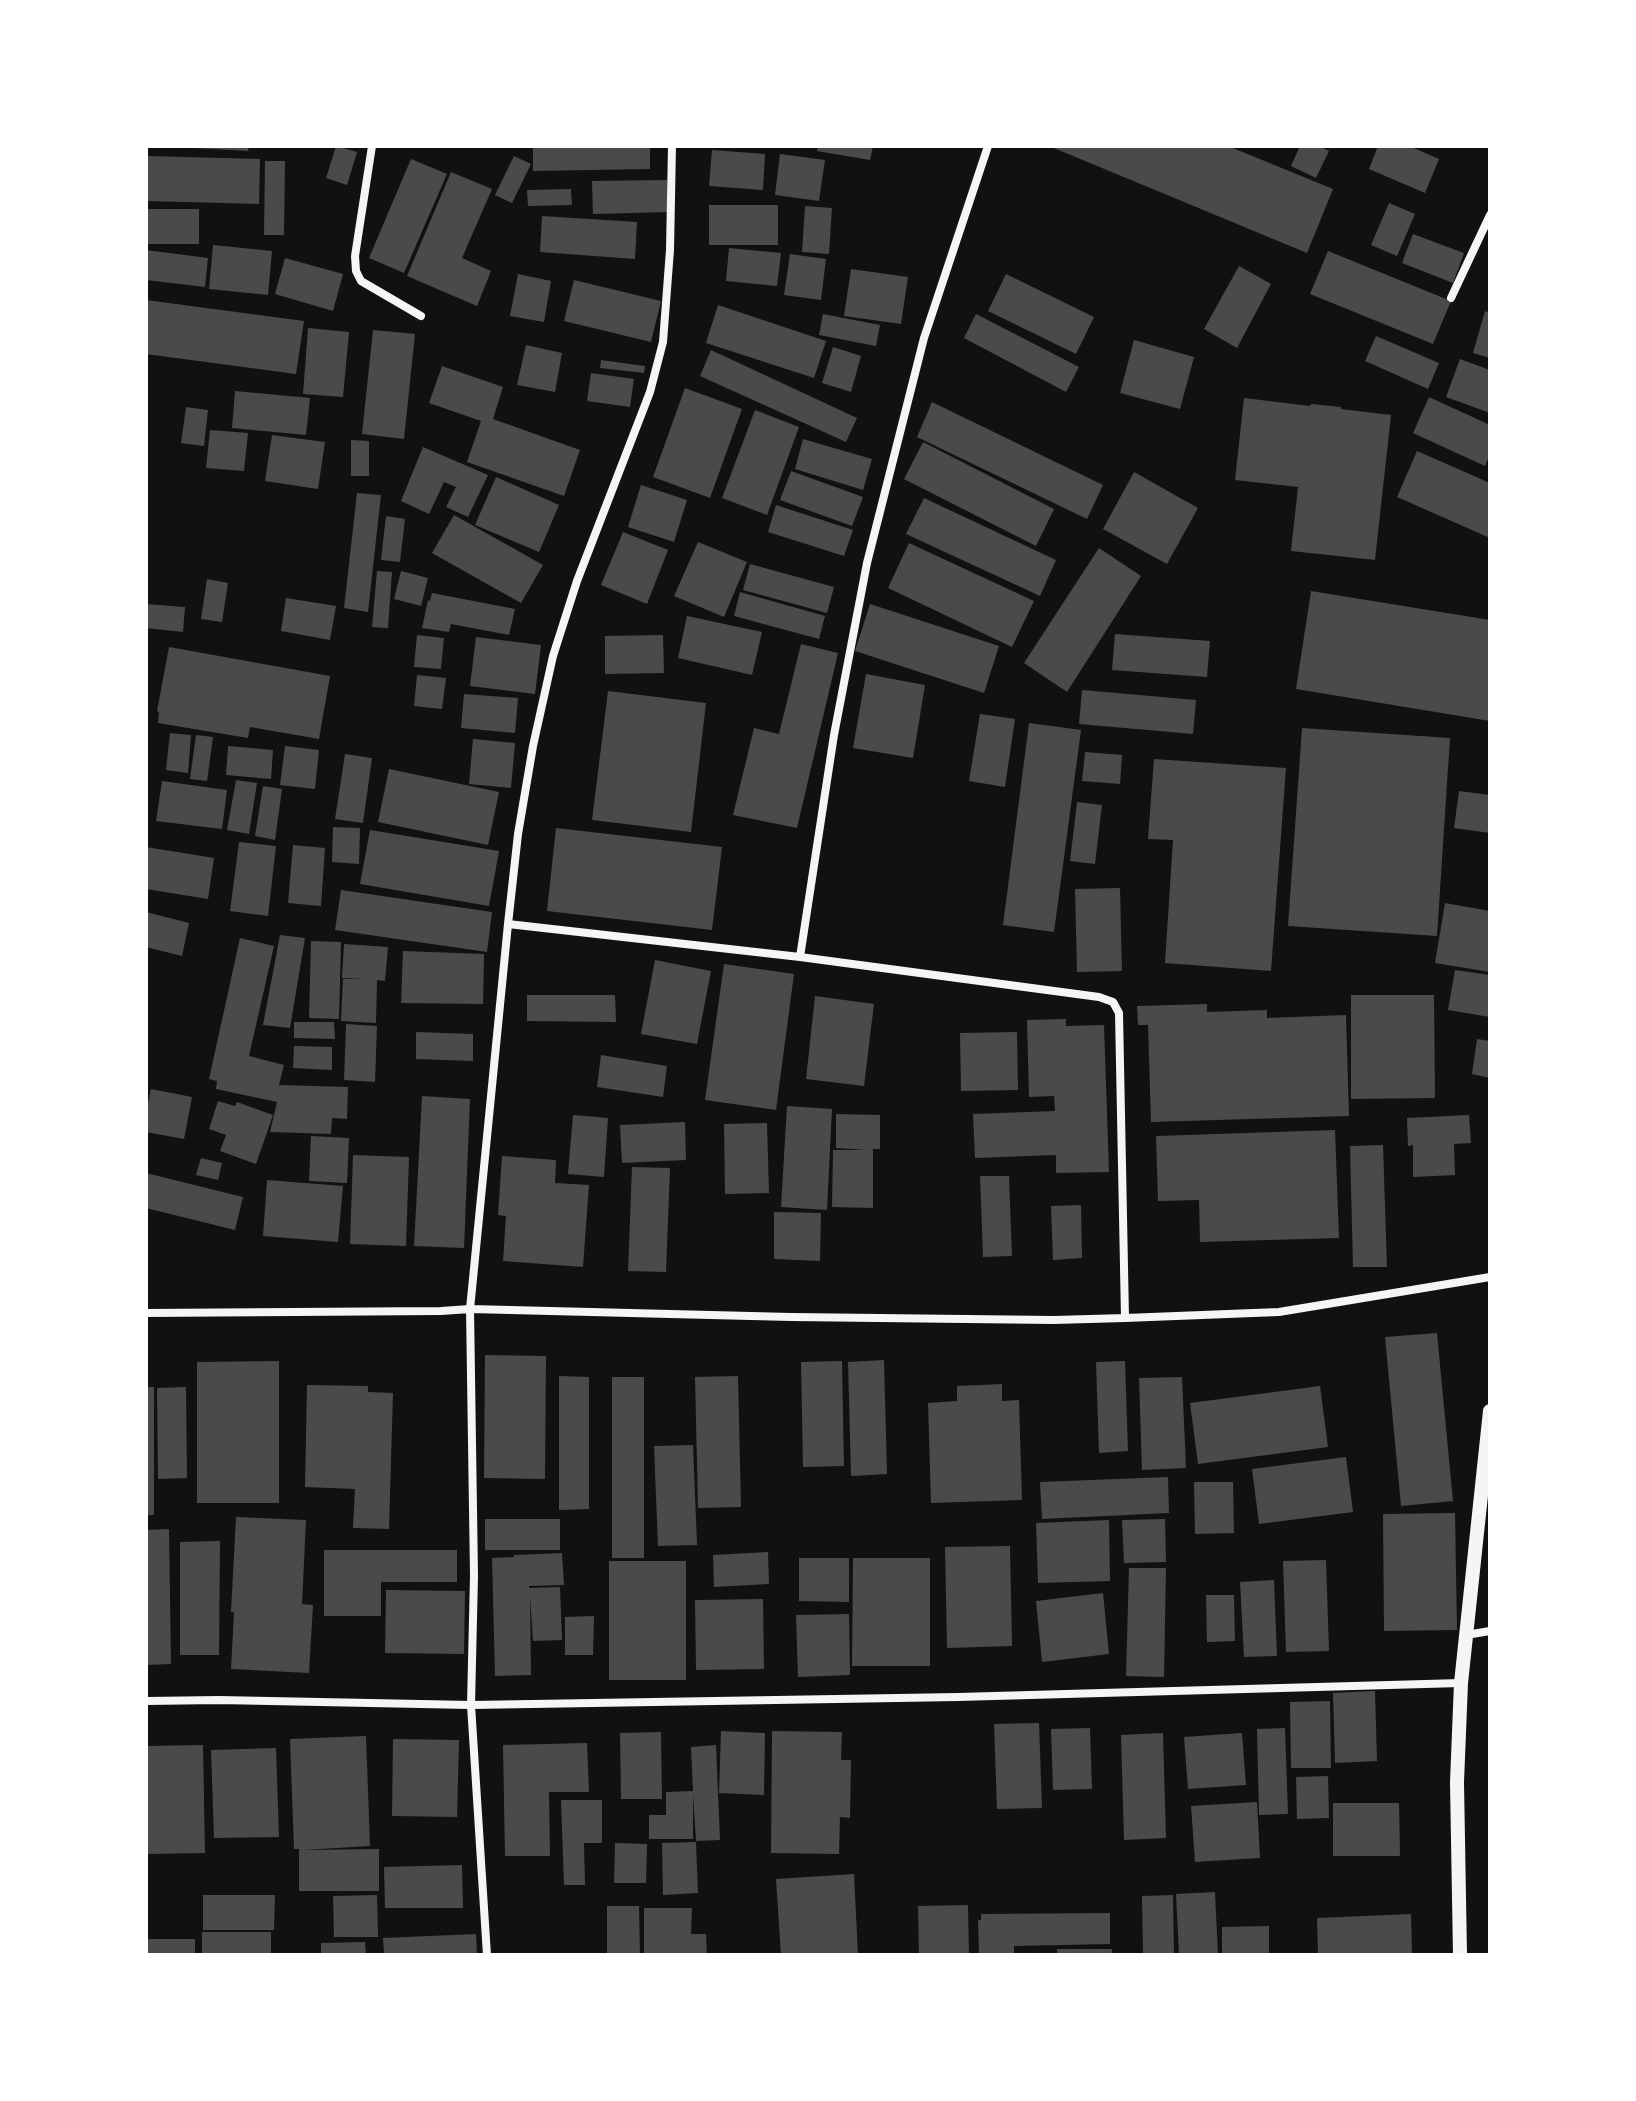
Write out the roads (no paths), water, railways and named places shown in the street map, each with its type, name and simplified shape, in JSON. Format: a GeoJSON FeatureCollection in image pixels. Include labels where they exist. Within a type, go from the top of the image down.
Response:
{"type":"FeatureCollection","features":[{"type":"Feature","properties":{"kind":"street"},"geometry":{"type":"LineString","coordinates":[[372,146],[355,256],[356,271],[361,281],[421,316]]}},
{"type":"Feature","properties":{"kind":"street"},"geometry":{"type":"LineString","coordinates":[[487,1955],[471,1705],[474,1576],[470,1309],[508,924],[523,805],[553,656],[577,581],[650,392],[663,342],[670,250],[672,146]]}},
{"type":"Feature","properties":{"kind":"street"},"geometry":{"type":"LineString","coordinates":[[800,957],[834,735],[867,563],[924,338],[988,146]]}},
{"type":"Feature","properties":{"kind":"street"},"geometry":{"type":"LineString","coordinates":[[1451,298],[1490,215]]}},
{"type":"Feature","properties":{"kind":"street"},"geometry":{"type":"LineString","coordinates":[[508,924],[800,957],[1099,997],[1113,1002],[1119,1013],[1125,1318]]}},
{"type":"Feature","properties":{"kind":"street"},"geometry":{"type":"LineString","coordinates":[[146,1313],[470,1309],[791,1317],[1125,1318],[1279,1312],[1490,1277]]}},
{"type":"Feature","properties":{"kind":"street"},"geometry":{"type":"LineString","coordinates":[[1460,1955],[1457,1782],[1461,1683],[1490,1411]]}},
{"type":"Feature","properties":{"kind":"street"},"geometry":{"type":"LineString","coordinates":[[1465,1635],[1490,1631]]}},
{"type":"Feature","properties":{"kind":"street"},"geometry":{"type":"LineString","coordinates":[[146,1701],[471,1705],[958,1697],[1461,1683]]}}]}
